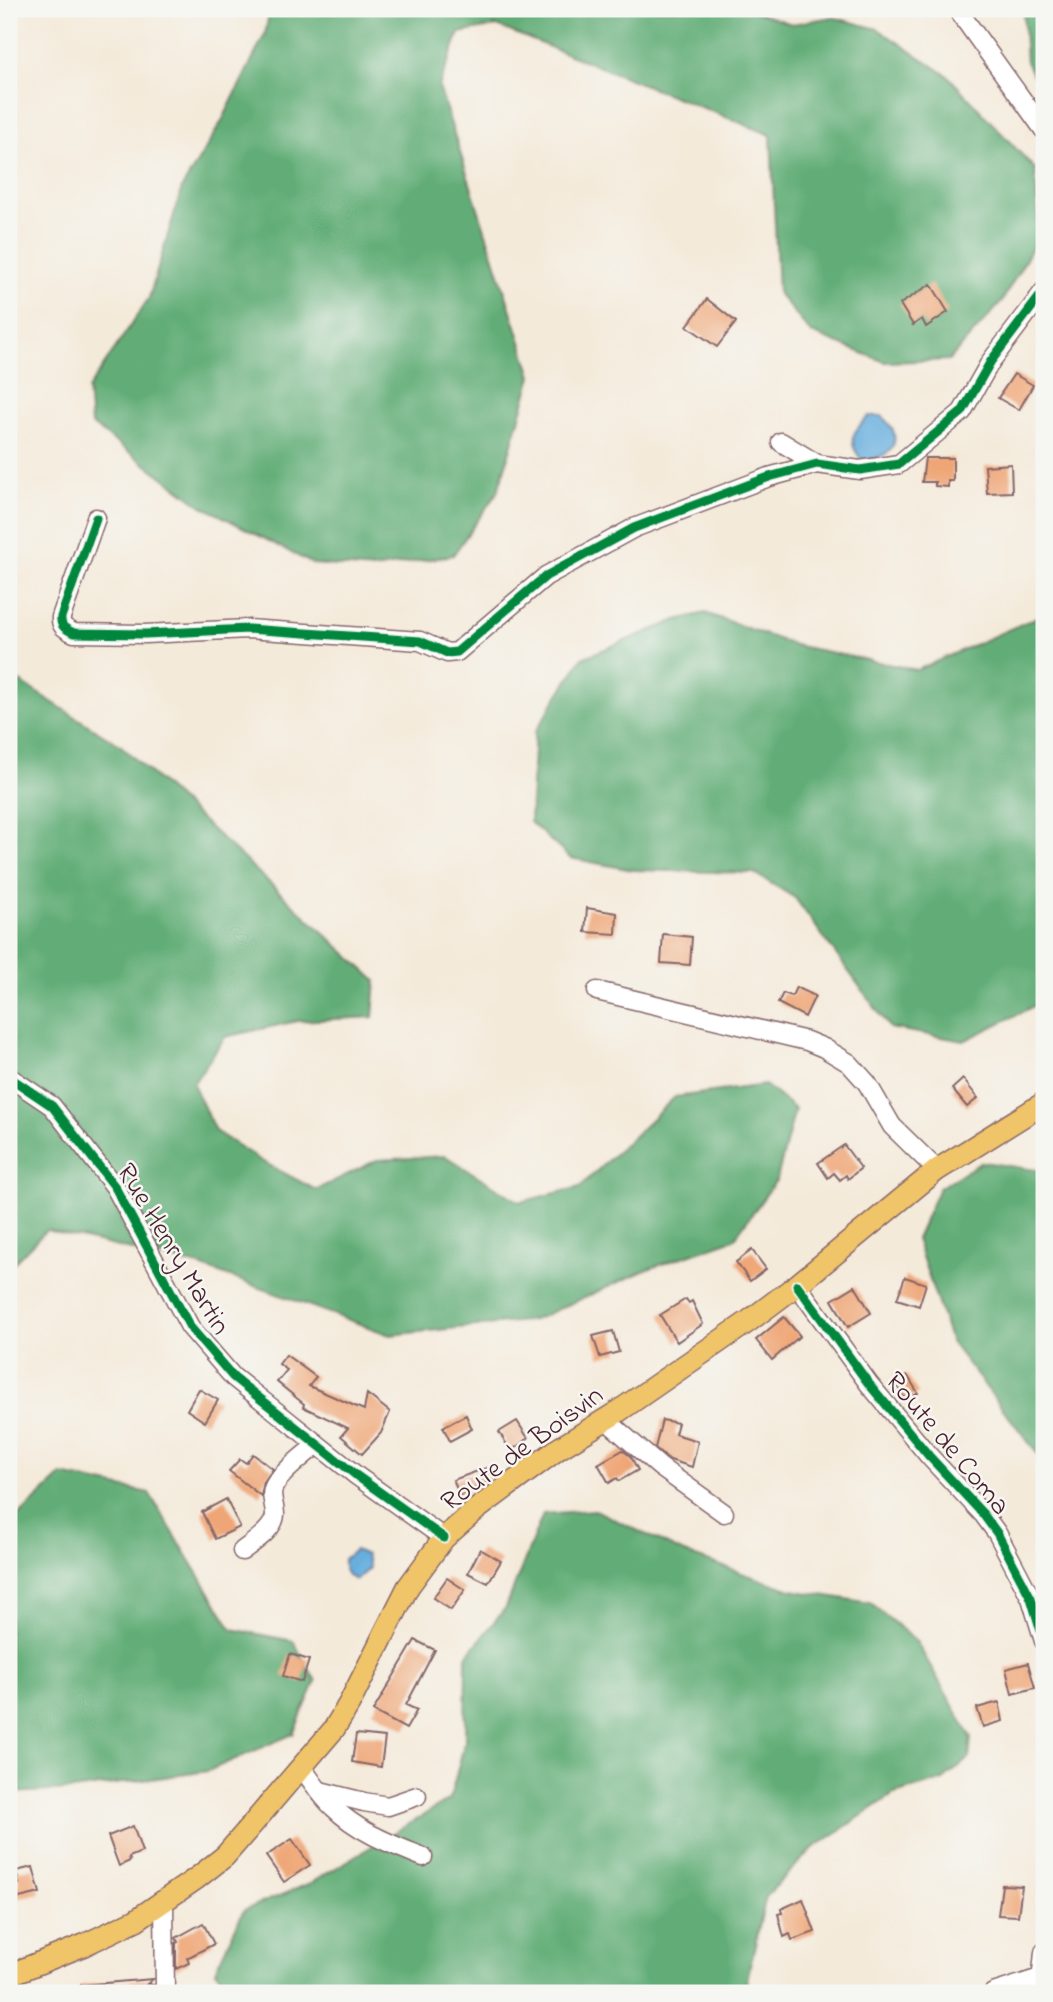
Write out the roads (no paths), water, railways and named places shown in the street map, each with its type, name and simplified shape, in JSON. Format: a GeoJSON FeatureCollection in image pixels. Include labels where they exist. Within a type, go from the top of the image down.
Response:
{"type":"FeatureCollection","features":[{"type":"Feature","properties":{"kind":"main road","name":"Route de Boisvin"},"geometry":{"type":"LineString","coordinates":[[9,1975],[84,1945],[136,1920],[225,1856],[334,1729],[408,1587],[444,1538],[477,1509],[558,1449],[749,1321],[937,1170],[1044,1103]]}},
{"type":"Feature","properties":{"kind":"street"},"geometry":{"type":"LineString","coordinates":[[957,9],[1044,130]]}},
{"type":"Feature","properties":{"kind":"street"},"geometry":{"type":"LineString","coordinates":[[96,518],[61,617],[60,623],[64,628],[74,633],[145,634],[248,629],[420,640],[447,653],[457,652],[546,576],[634,528],[769,477],[817,464],[860,470],[899,464],[962,412],[991,361],[1044,291]]}},
{"type":"Feature","properties":{"kind":"street"},"geometry":{"type":"LineString","coordinates":[[781,442],[817,464]]}},
{"type":"Feature","properties":{"kind":"street"},"geometry":{"type":"LineString","coordinates":[[597,991],[807,1041],[824,1048],[849,1063],[867,1083],[892,1126],[937,1170]]}},
{"type":"Feature","properties":{"kind":"street","name":"Rue Henry Martin"},"geometry":{"type":"LineString","coordinates":[[9,1077],[52,1107],[115,1187],[190,1327],[233,1377],[357,1476],[444,1538]]}},
{"type":"Feature","properties":{"kind":"street","name":"Route de Coma"},"geometry":{"type":"LineString","coordinates":[[797,1285],[869,1384],[997,1533],[1031,1598],[1044,1641]]}},
{"type":"Feature","properties":{"kind":"street"},"geometry":{"type":"LineString","coordinates":[[605,1419],[660,1467],[724,1513]]}},
{"type":"Feature","properties":{"kind":"street"},"geometry":{"type":"LineString","coordinates":[[242,1551],[272,1523],[275,1515],[272,1492],[276,1483],[317,1444]]}},
{"type":"Feature","properties":{"kind":"street"},"geometry":{"type":"LineString","coordinates":[[302,1768],[332,1807],[376,1839],[424,1857]]}},
{"type":"Feature","properties":{"kind":"street"},"geometry":{"type":"LineString","coordinates":[[320,1791],[388,1806],[417,1796]]}},
{"type":"Feature","properties":{"kind":"street"},"geometry":{"type":"LineString","coordinates":[[164,1901],[165,1993]]}},
{"type":"Feature","properties":{"kind":"street"},"geometry":{"type":"LineString","coordinates":[[993,1993],[1040,1986],[1044,1952]]}},
{"type":"Feature","properties":{"kind":"water"},"geometry":{"type":"Polygon","coordinates":[[[869,416],[882,416],[893,430],[894,444],[881,456],[862,460],[854,447],[853,437],[869,416]]]}},
{"type":"Feature","properties":{"kind":"water"},"geometry":{"type":"Polygon","coordinates":[[[355,1550],[366,1555],[369,1568],[356,1580],[346,1572],[344,1563],[344,1559],[355,1550]]]}}]}
